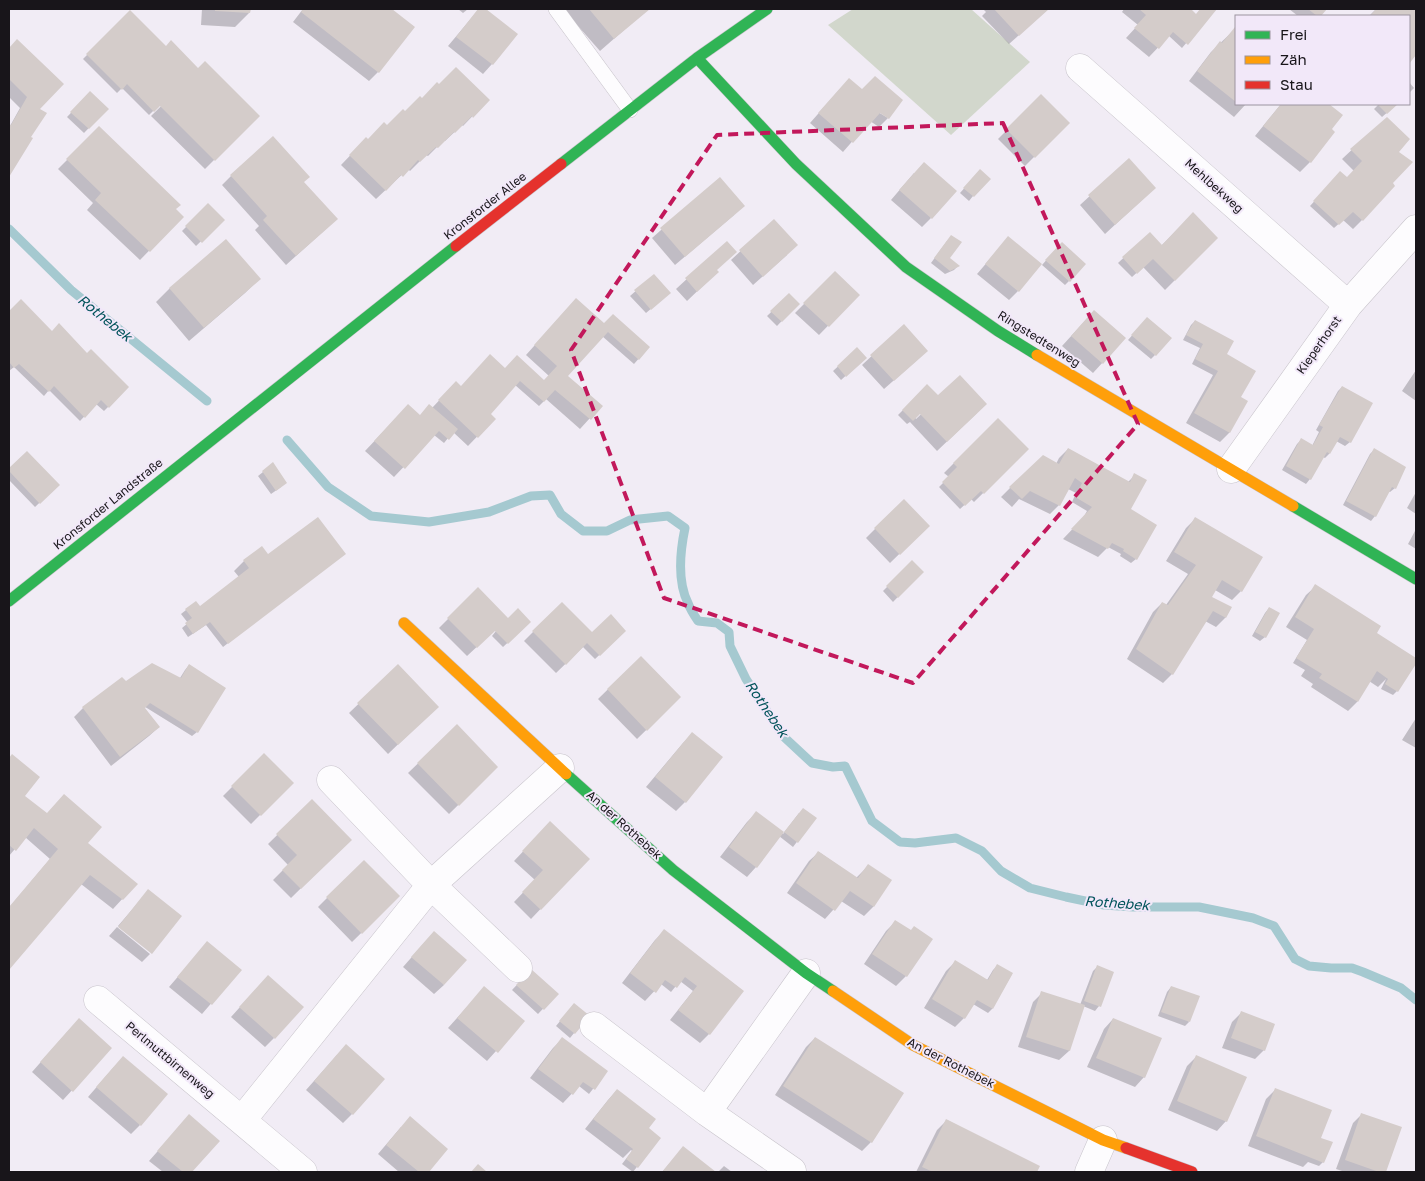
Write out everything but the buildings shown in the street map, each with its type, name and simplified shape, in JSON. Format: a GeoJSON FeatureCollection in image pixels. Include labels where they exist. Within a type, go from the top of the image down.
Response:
{"type":"FeatureCollection","features":[{"type":"Feature","properties":{"kind":"street","name":"Kronsforder Allee"},"geometry":{"type":"LineString","coordinates":[[224,431],[402,288],[630,110],[697,58],[767,9]]}},
{"type":"Feature","properties":{"kind":"street","name":"Ringstedtenweg"},"geometry":{"type":"LineString","coordinates":[[697,58],[796,164],[906,268],[1006,336],[1416,580]]}},
{"type":"Feature","properties":{"kind":"street","name":"Mehlbekweg"},"geometry":{"type":"LineString","coordinates":[[1080,68],[1348,305]]}},
{"type":"Feature","properties":{"kind":"street","name":"Kieperhorst"},"geometry":{"type":"LineString","coordinates":[[1231,469],[1348,305],[1416,229]]}},
{"type":"Feature","properties":{"kind":"street","name":"Kronsforder Landstraße"},"geometry":{"type":"LineString","coordinates":[[9,601],[224,431]]}},
{"type":"Feature","properties":{"kind":"street","name":"An der Rothebek"},"geometry":{"type":"LineString","coordinates":[[404,623],[517,729],[673,870],[806,974],[913,1045],[1103,1140],[1192,1172]]}},
{"type":"Feature","properties":{"kind":"street"},"geometry":{"type":"LineString","coordinates":[[242,1120],[431,885],[560,768]]}},
{"type":"Feature","properties":{"kind":"street"},"geometry":{"type":"LineString","coordinates":[[331,780],[431,885],[518,968]]}},
{"type":"Feature","properties":{"kind":"street"},"geometry":{"type":"LineString","coordinates":[[707,1112],[806,974]]}},
{"type":"Feature","properties":{"kind":"street","name":"Perlmuttbirnenweg"},"geometry":{"type":"LineString","coordinates":[[98,1000],[242,1120],[273,1163],[303,1172]]}},
{"type":"Feature","properties":{"kind":"street"},"geometry":{"type":"LineString","coordinates":[[594,1026],[707,1112],[792,1171]]}},
{"type":"Feature","properties":{"kind":"street"},"geometry":{"type":"LineString","coordinates":[[1089,1172],[1103,1140]]}},
{"type":"Feature","properties":{"kind":"lane"},"geometry":{"type":"LineString","coordinates":[[556,9],[630,110]]}},
{"type":"Feature","properties":{"kind":"highlighted area"},"geometry":{"type":"Polygon","coordinates":[[[1003,123],[1138,424],[913,683],[664,598],[571,350],[717,135],[1003,123]]]}},
{"type":"Feature","properties":{"kind":"shaded area"},"geometry":{"type":"Polygon","coordinates":[[[853,9],[971,9],[1030,62],[951,135],[828,25],[853,9]]]}},
{"type":"Feature","properties":{"kind":"waterway","name":"Rothebek"},"geometry":{"type":"LineString","coordinates":[[9,229],[71,290],[207,401]]}},
{"type":"Feature","properties":{"kind":"waterway","name":"Rothebek"},"geometry":{"type":"LineString","coordinates":[[287,440],[328,487],[371,516],[429,522],[489,512],[531,496],[550,495],[561,514],[583,531],[607,531],[630,520],[668,516],[685,528],[680,566],[682,585],[692,612],[698,621],[717,623],[729,632],[730,646],[746,679],[784,737],[812,763],[833,767],[845,766],[872,821],[900,842],[915,843],[956,838],[982,851],[1001,871],[1030,888],[1066,897],[1104,905],[1199,907],[1253,918],[1274,926],[1295,959],[1309,966],[1352,968],[1401,988],[1416,1000]]}},
{"type":"Feature","properties":{"kind":"traffic: fast"},"geometry":{"type":"LineString","coordinates":[[561,164],[697,58],[767,9]]}},
{"type":"Feature","properties":{"kind":"traffic: fast"},"geometry":{"type":"LineString","coordinates":[[697,58],[796,164],[906,267],[998,331],[1037,355]]}},
{"type":"Feature","properties":{"kind":"traffic: fast"},"geometry":{"type":"LineString","coordinates":[[9,601],[456,246]]}},
{"type":"Feature","properties":{"kind":"traffic: fast"},"geometry":{"type":"LineString","coordinates":[[1293,506],[1416,579]]}},
{"type":"Feature","properties":{"kind":"traffic: fast"},"geometry":{"type":"LineString","coordinates":[[566,774],[673,870],[806,973],[833,991]]}},
{"type":"Feature","properties":{"kind":"traffic: slow"},"geometry":{"type":"LineString","coordinates":[[1037,355],[1293,506]]}},
{"type":"Feature","properties":{"kind":"traffic: slow"},"geometry":{"type":"LineString","coordinates":[[404,623],[566,774]]}},
{"type":"Feature","properties":{"kind":"traffic: slow"},"geometry":{"type":"LineString","coordinates":[[833,991],[913,1045],[1103,1140],[1126,1148]]}},
{"type":"Feature","properties":{"kind":"traffic: jam"},"geometry":{"type":"LineString","coordinates":[[456,246],[561,164]]}},
{"type":"Feature","properties":{"kind":"traffic: jam"},"geometry":{"type":"LineString","coordinates":[[1126,1148],[1192,1172]]}}]}
